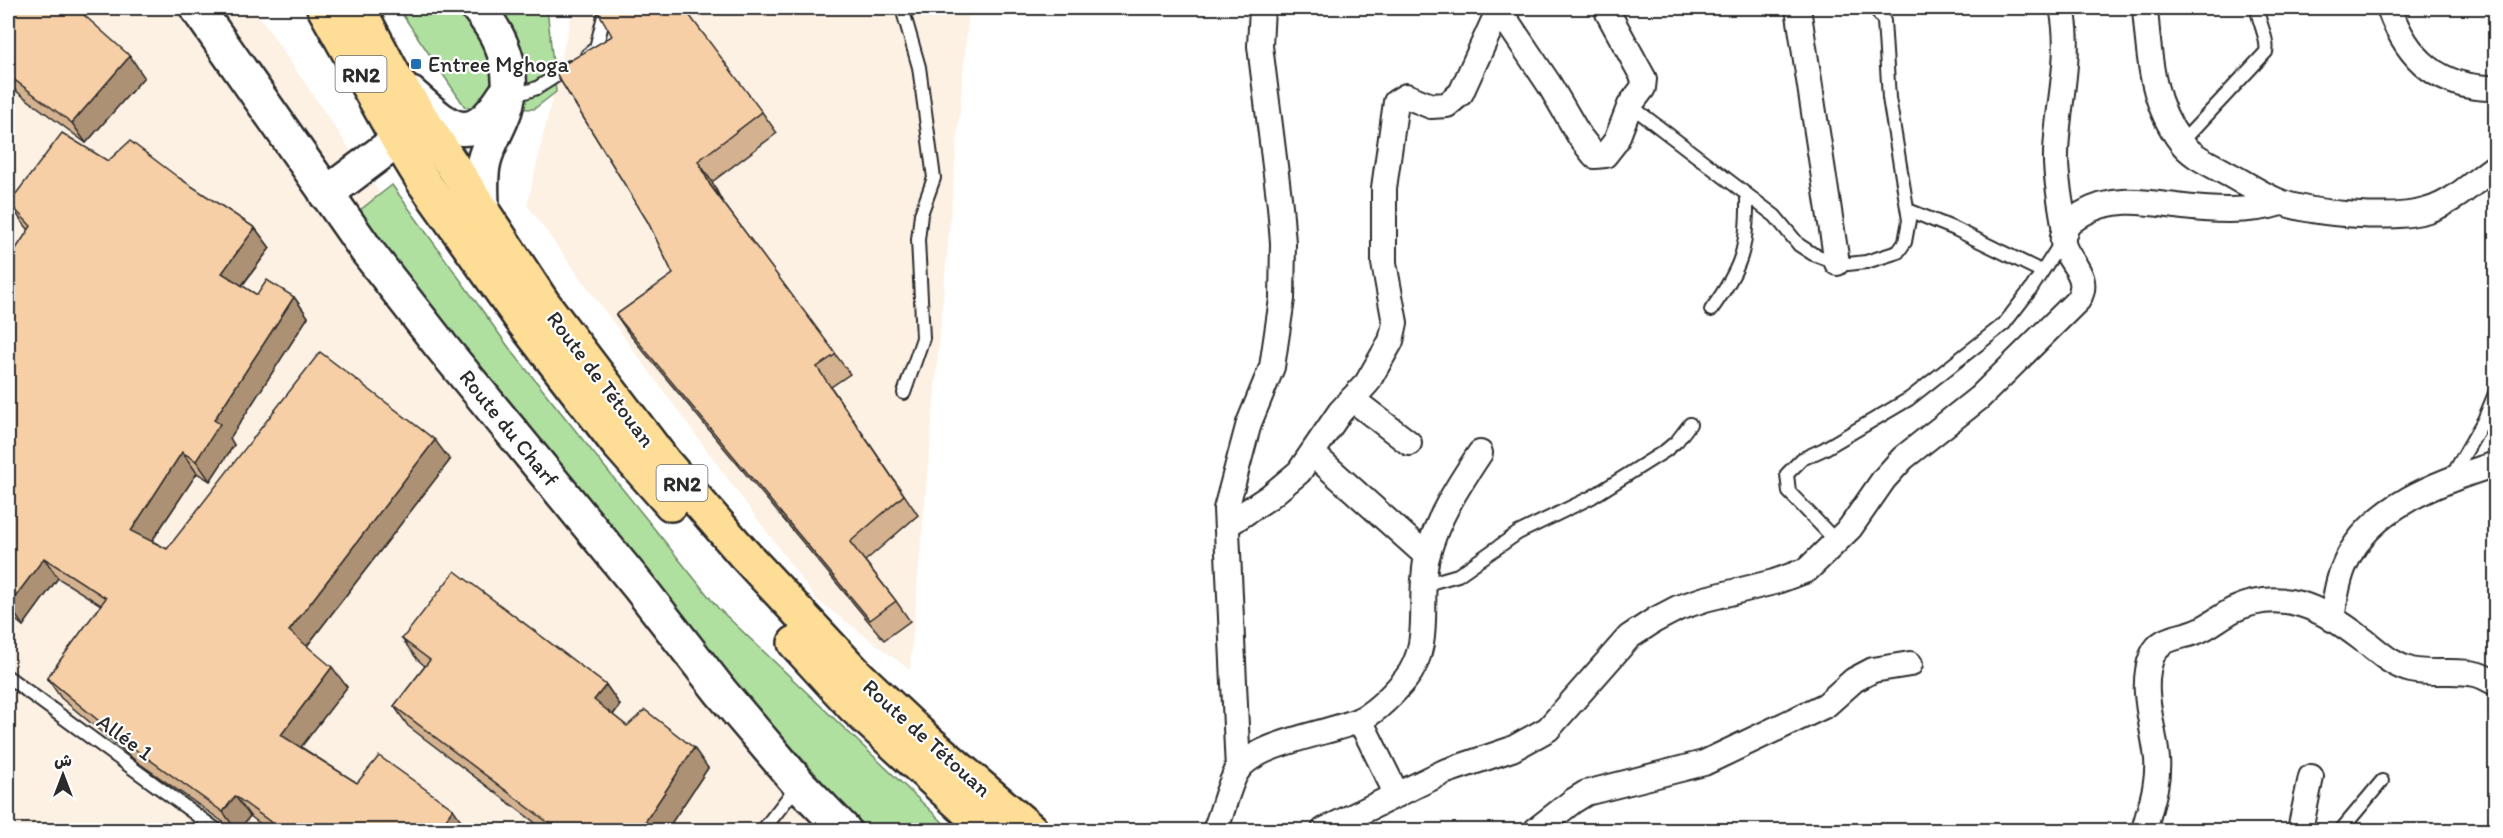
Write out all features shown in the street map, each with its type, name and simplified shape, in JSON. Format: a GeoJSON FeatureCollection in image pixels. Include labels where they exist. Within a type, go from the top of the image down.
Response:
{"type":"FeatureCollection","features":[{"type":"Feature","properties":{"kind":"highway","name":"Route de Tétouan"},"geometry":{"type":"LineString","coordinates":[[324,8],[425,184],[524,323],[617,443],[853,706],[988,831]]}},
{"type":"Feature","properties":{"kind":"highway","name":"Route de Tétouan"},"geometry":{"type":"LineString","coordinates":[[358,8],[397,81],[543,303],[664,462],[743,553],[856,674],[926,740],[1031,831]]}},
{"type":"Feature","properties":{"kind":"street","name":"Route du Charf"},"geometry":{"type":"LineString","coordinates":[[197,8],[367,251],[640,588],[721,692],[799,784],[844,831]]}},
{"type":"Feature","properties":{"kind":"street"},"geometry":{"type":"LineString","coordinates":[[478,8],[500,40],[507,62],[510,87],[505,110],[484,161],[482,208]]}},
{"type":"Feature","properties":{"kind":"street"},"geometry":{"type":"LineString","coordinates":[[1215,831],[1238,770],[1226,509],[1249,423],[1272,367],[1282,299],[1283,243],[1260,46],[1262,8]]}},
{"type":"Feature","properties":{"kind":"street"},"geometry":{"type":"LineString","coordinates":[[1227,525],[1269,497],[1299,472],[1352,399],[1367,383],[1391,341],[1395,323],[1384,263],[1384,188],[1396,102],[1406,96],[1431,106],[1447,105],[1461,93],[1495,18],[1502,14],[1549,84],[1580,137],[1599,158],[1610,152],[1630,105],[1643,88],[1644,79],[1607,8]]}},
{"type":"Feature","properties":{"kind":"street"},"geometry":{"type":"LineString","coordinates":[[1798,8],[1837,263]]}},
{"type":"Feature","properties":{"kind":"street"},"geometry":{"type":"LineString","coordinates":[[1324,831],[1444,772],[1512,749],[1548,729],[1629,637],[1655,620],[1696,602],[1774,582],[1807,570],[1850,528],[1884,479],[1903,458],[1978,398],[2078,300],[2082,283],[2079,269],[2063,249],[2056,156],[2062,84],[2067,57],[2067,30],[2062,8]]}},
{"type":"Feature","properties":{"kind":"street"},"geometry":{"type":"LineString","coordinates":[[2145,8],[2157,97],[2181,143],[2199,158],[2281,202],[2349,213],[2388,215],[2426,211],[2455,199],[2496,166]]}},
{"type":"Feature","properties":{"kind":"street"},"geometry":{"type":"LineString","coordinates":[[2389,8],[2399,33],[2422,65],[2441,78],[2450,81],[2476,89],[2496,88]]}},
{"type":"Feature","properties":{"kind":"street"},"geometry":{"type":"LineString","coordinates":[[397,81],[444,123],[462,128],[473,127],[489,118],[510,87]]}},
{"type":"Feature","properties":{"kind":"street"},"geometry":{"type":"LineString","coordinates":[[326,194],[398,140]]}},
{"type":"Feature","properties":{"kind":"street"},"geometry":{"type":"LineString","coordinates":[[2063,237],[2068,225],[2089,210],[2128,201],[2202,209],[2247,210],[2281,202]]}},
{"type":"Feature","properties":{"kind":"street"},"geometry":{"type":"LineString","coordinates":[[1352,399],[1409,443]]}},
{"type":"Feature","properties":{"kind":"street"},"geometry":{"type":"LineString","coordinates":[[1238,770],[1264,750],[1359,720],[1388,698],[1405,680],[1418,661],[1427,556],[1442,515],[1480,453]]}},
{"type":"Feature","properties":{"kind":"street"},"geometry":{"type":"LineString","coordinates":[[1313,454],[1427,556]]}},
{"type":"Feature","properties":{"kind":"street"},"geometry":{"type":"LineString","coordinates":[[2332,619],[2345,563],[2364,535],[2398,506],[2418,495],[2496,464]]}},
{"type":"Feature","properties":{"kind":"street"},"geometry":{"type":"LineString","coordinates":[[2144,831],[2157,783],[2157,759],[2147,690],[2152,657],[2158,645],[2166,639],[2190,634],[2234,610],[2261,601],[2276,599],[2300,602],[2360,637],[2388,660],[2412,670],[2476,674],[2496,683]]}},
{"type":"Feature","properties":{"kind":"street"},"geometry":{"type":"LineString","coordinates":[[1543,829],[1573,801],[1586,794],[1704,763],[1826,705],[1854,680],[1873,670],[1910,664]]}},
{"type":"Feature","properties":{"kind":"street"},"geometry":{"type":"LineString","coordinates":[[1359,720],[1397,795]]}},
{"type":"Feature","properties":{"kind":"street"},"geometry":{"type":"LineString","coordinates":[[2300,831],[2311,777]]}},
{"type":"Feature","properties":{"kind":"lane"},"geometry":{"type":"LineString","coordinates":[[510,87],[525,92],[537,88],[596,48],[604,16],[614,8]]}},
{"type":"Feature","properties":{"kind":"lane"},"geometry":{"type":"LineString","coordinates":[[902,8],[919,67],[934,178],[919,225],[923,338],[904,393]]}},
{"type":"Feature","properties":{"kind":"lane"},"geometry":{"type":"LineString","coordinates":[[1630,105],[1775,216],[1798,245],[1813,254],[1837,263],[1866,262],[1898,252],[1909,231],[1908,210],[1888,98],[1884,21],[1875,8]]}},
{"type":"Feature","properties":{"kind":"lane"},"geometry":{"type":"LineString","coordinates":[[2181,143],[2266,52],[2266,42],[2257,8]]}},
{"type":"Feature","properties":{"kind":"lane"},"geometry":{"type":"LineString","coordinates":[[1711,310],[1738,268],[1746,241],[1746,195]]}},
{"type":"Feature","properties":{"kind":"lane"},"geometry":{"type":"LineString","coordinates":[[1908,210],[1955,229],[2041,271]]}},
{"type":"Feature","properties":{"kind":"lane"},"geometry":{"type":"LineString","coordinates":[[1836,542],[1790,492],[1788,474],[1794,466],[1909,399],[2004,324],[2031,290],[2063,237]]}},
{"type":"Feature","properties":{"kind":"lane"},"geometry":{"type":"LineString","coordinates":[[2448,482],[2484,420],[2496,391]]}},
{"type":"Feature","properties":{"kind":"lane"},"geometry":{"type":"LineString","coordinates":[[1423,585],[1458,575],[1518,533],[1592,497],[1665,451],[1677,441],[1690,424]]}},
{"type":"Feature","properties":{"kind":"lane","name":"Allée 1"},"geometry":{"type":"LineString","coordinates":[[8,676],[217,831]]}},
{"type":"Feature","properties":{"kind":"lane"},"geometry":{"type":"LineString","coordinates":[[2341,831],[2382,781]]}},
{"type":"Feature","properties":{"kind":"lane"},"geometry":{"type":"LineString","coordinates":[[763,831],[799,784]]}},
{"type":"Feature","properties":{"kind":"shaded area"},"geometry":{"type":"Polygon","coordinates":[[[8,8],[254,8],[775,775],[832,830],[8,830],[8,8]]]}},
{"type":"Feature","properties":{"kind":"shaded area"},"geometry":{"type":"Polygon","coordinates":[[[573,8],[969,8],[910,670],[816,599],[527,205],[573,8]]]}},
{"type":"Feature","properties":{"kind":"green space"},"geometry":{"type":"Polygon","coordinates":[[[398,8],[547,8],[556,92],[534,109],[465,107],[398,8]]]}},
{"type":"Feature","properties":{"kind":"green space"},"geometry":{"type":"Polygon","coordinates":[[[392,185],[510,349],[718,608],[951,830],[865,830],[702,645],[487,381],[359,211],[392,185]]]}},
{"type":"Feature","properties":{"kind":"building"},"geometry":{"type":"Polygon","coordinates":[[[12,8],[76,8],[130,56],[72,123],[8,75],[8,14],[12,8]]]}},
{"type":"Feature","properties":{"kind":"building"},"geometry":{"type":"Polygon","coordinates":[[[596,8],[684,8],[762,112],[698,161],[710,185],[836,354],[817,367],[904,495],[850,542],[896,601],[870,620],[616,315],[673,274],[648,222],[554,70],[612,36],[596,8]]]}},
{"type":"Feature","properties":{"kind":"building"},"geometry":{"type":"Polygon","coordinates":[[[62,133],[108,161],[130,141],[179,178],[255,228],[222,273],[257,295],[267,280],[294,297],[214,420],[220,424],[196,461],[182,452],[131,531],[167,549],[320,352],[435,440],[289,631],[332,667],[281,735],[357,783],[379,756],[453,809],[438,831],[283,831],[235,796],[223,812],[122,740],[47,678],[106,598],[44,558],[8,604],[8,261],[31,226],[9,203],[62,133]]]}},
{"type":"Feature","properties":{"kind":"building"},"geometry":{"type":"Polygon","coordinates":[[[455,571],[606,685],[594,700],[627,726],[645,710],[694,748],[639,831],[552,831],[554,827],[394,706],[430,660],[402,639],[455,571]]]}},
{"type":"Feature","properties":{"kind":"building"},"geometry":{"type":"Polygon","coordinates":[[[165,822],[179,831],[159,831],[165,822]]]}},
{"type":"Feature","properties":{"kind":"place","name":"Entree Mghoga"},"geometry":{"type":"Point","coordinates":[416,64]}}]}
